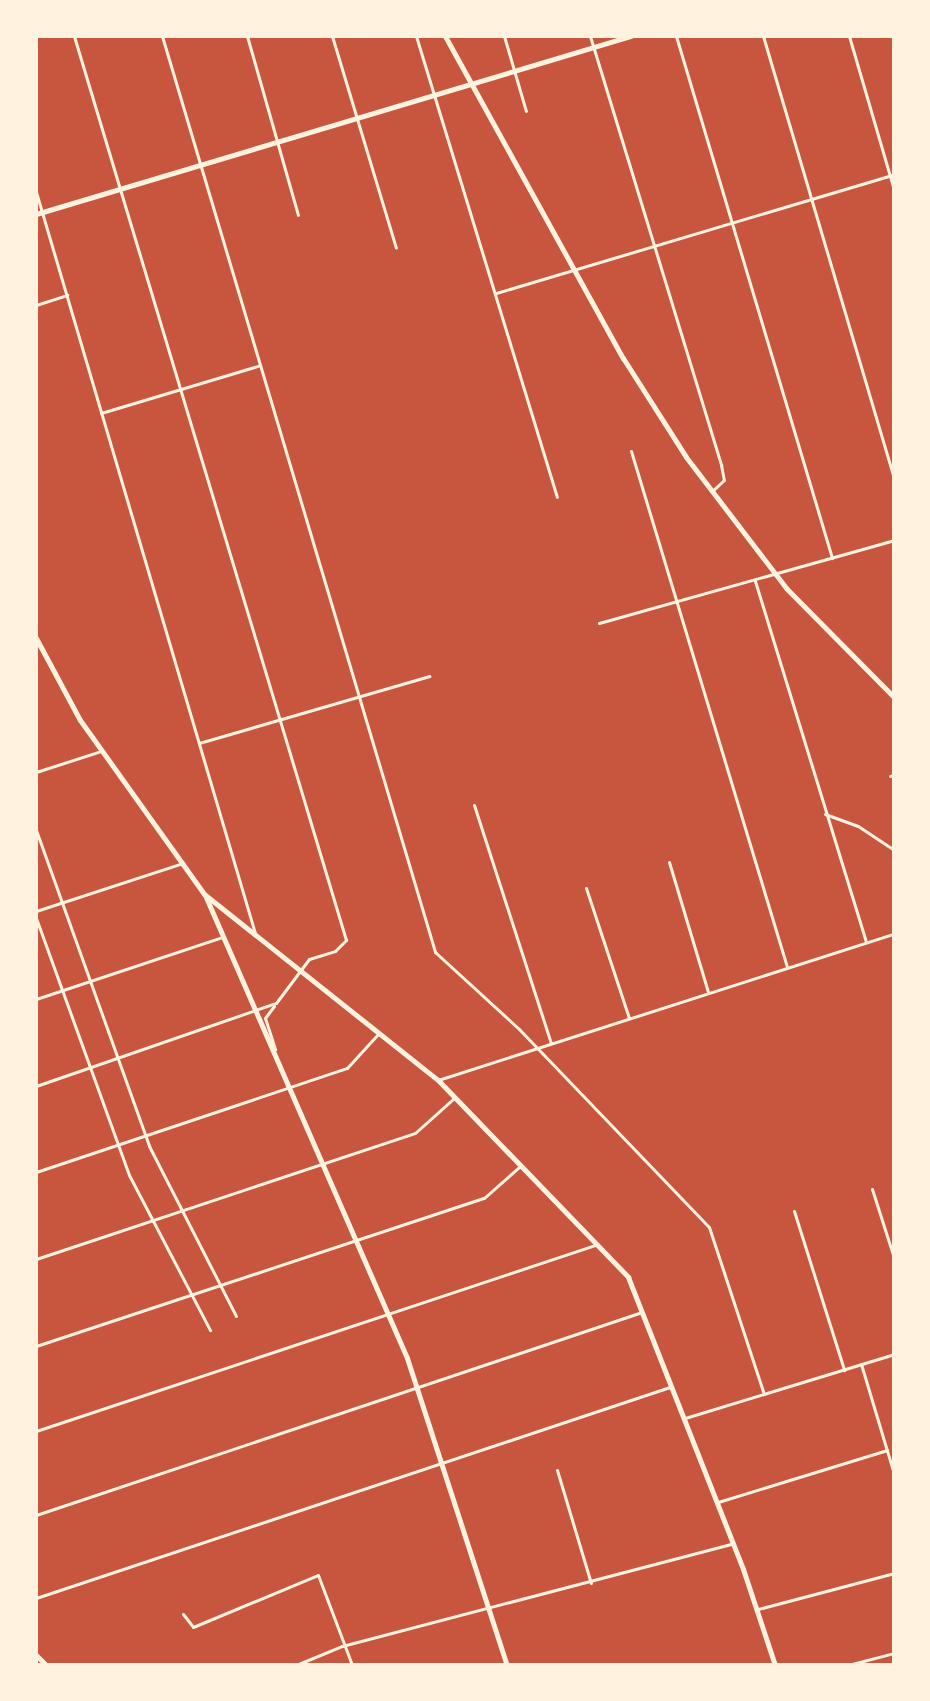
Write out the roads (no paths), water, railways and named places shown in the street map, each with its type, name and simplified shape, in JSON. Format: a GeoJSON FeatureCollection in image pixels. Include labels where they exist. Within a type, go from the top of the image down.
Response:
{"type":"FeatureCollection","features":[{"type":"Feature","properties":{"kind":"main road"},"geometry":{"type":"LineString","coordinates":[[445,36],[637,381],[711,492],[774,575],[894,697]]}},
{"type":"Feature","properties":{"kind":"main road"},"geometry":{"type":"LineString","coordinates":[[39,213],[279,142],[355,116],[631,36]]}},
{"type":"Feature","properties":{"kind":"main road"},"geometry":{"type":"LineString","coordinates":[[36,638],[102,750],[204,894],[388,1315],[443,1463],[507,1665]]}},
{"type":"Feature","properties":{"kind":"main road"},"geometry":{"type":"LineString","coordinates":[[204,894],[438,1080],[599,1243],[628,1277],[718,1502],[758,1609],[775,1665]]}},
{"type":"Feature","properties":{"kind":"main road"},"geometry":{"type":"LineString","coordinates":[[36,1655],[46,1665]]}},
{"type":"Feature","properties":{"kind":"street"},"geometry":{"type":"LineString","coordinates":[[74,36],[346,940],[301,969],[265,1018],[276,1054]]}},
{"type":"Feature","properties":{"kind":"street"},"geometry":{"type":"LineString","coordinates":[[162,36],[435,952],[538,1047],[709,1227],[728,1277],[764,1394]]}},
{"type":"Feature","properties":{"kind":"street"},"geometry":{"type":"LineString","coordinates":[[247,36],[298,215]]}},
{"type":"Feature","properties":{"kind":"street"},"geometry":{"type":"LineString","coordinates":[[332,36],[396,248]]}},
{"type":"Feature","properties":{"kind":"street"},"geometry":{"type":"LineString","coordinates":[[416,36],[557,497]]}},
{"type":"Feature","properties":{"kind":"street"},"geometry":{"type":"LineString","coordinates":[[504,36],[526,111]]}},
{"type":"Feature","properties":{"kind":"street"},"geometry":{"type":"LineString","coordinates":[[590,36],[721,465],[723,481],[711,492]]}},
{"type":"Feature","properties":{"kind":"street"},"geometry":{"type":"LineString","coordinates":[[676,36],[832,558]]}},
{"type":"Feature","properties":{"kind":"street"},"geometry":{"type":"LineString","coordinates":[[763,36],[894,477]]}},
{"type":"Feature","properties":{"kind":"street"},"geometry":{"type":"LineString","coordinates":[[849,36],[892,174],[894,190]]}},
{"type":"Feature","properties":{"kind":"street"},"geometry":{"type":"LineString","coordinates":[[496,293],[892,174]]}},
{"type":"Feature","properties":{"kind":"street"},"geometry":{"type":"LineString","coordinates":[[36,192],[39,213],[68,295],[255,933]]}},
{"type":"Feature","properties":{"kind":"street"},"geometry":{"type":"LineString","coordinates":[[36,305],[68,295]]}},
{"type":"Feature","properties":{"kind":"street"},"geometry":{"type":"LineString","coordinates":[[101,413],[258,366]]}},
{"type":"Feature","properties":{"kind":"street"},"geometry":{"type":"LineString","coordinates":[[631,451],[787,967]]}},
{"type":"Feature","properties":{"kind":"street"},"geometry":{"type":"LineString","coordinates":[[599,623],[894,540]]}},
{"type":"Feature","properties":{"kind":"street"},"geometry":{"type":"LineString","coordinates":[[755,581],[866,942]]}},
{"type":"Feature","properties":{"kind":"street"},"geometry":{"type":"LineString","coordinates":[[199,743],[429,676]]}},
{"type":"Feature","properties":{"kind":"street"},"geometry":{"type":"LineString","coordinates":[[36,772],[102,750]]}},
{"type":"Feature","properties":{"kind":"street"},"geometry":{"type":"LineString","coordinates":[[474,805],[551,1043]]}},
{"type":"Feature","properties":{"kind":"street"},"geometry":{"type":"LineString","coordinates":[[825,814],[858,826],[894,850]]}},
{"type":"Feature","properties":{"kind":"street"},"geometry":{"type":"LineString","coordinates":[[36,830],[145,1134],[236,1316]]}},
{"type":"Feature","properties":{"kind":"street"},"geometry":{"type":"LineString","coordinates":[[669,862],[708,992]]}},
{"type":"Feature","properties":{"kind":"street"},"geometry":{"type":"LineString","coordinates":[[36,911],[183,863]]}},
{"type":"Feature","properties":{"kind":"street"},"geometry":{"type":"LineString","coordinates":[[586,888],[629,1018]]}},
{"type":"Feature","properties":{"kind":"street"},"geometry":{"type":"LineString","coordinates":[[36,918],[117,1144],[151,1221],[210,1330]]}},
{"type":"Feature","properties":{"kind":"street"},"geometry":{"type":"LineString","coordinates":[[438,1080],[894,934]]}},
{"type":"Feature","properties":{"kind":"street"},"geometry":{"type":"LineString","coordinates":[[36,999],[222,937]]}},
{"type":"Feature","properties":{"kind":"street"},"geometry":{"type":"LineString","coordinates":[[36,1086],[276,1003]]}},
{"type":"Feature","properties":{"kind":"street"},"geometry":{"type":"LineString","coordinates":[[36,1172],[347,1068],[380,1032]]}},
{"type":"Feature","properties":{"kind":"street"},"geometry":{"type":"LineString","coordinates":[[36,1259],[415,1133],[455,1096]]}},
{"type":"Feature","properties":{"kind":"street"},"geometry":{"type":"LineString","coordinates":[[36,1346],[484,1198],[522,1164]]}},
{"type":"Feature","properties":{"kind":"street"},"geometry":{"type":"LineString","coordinates":[[872,1189],[894,1258]]}},
{"type":"Feature","properties":{"kind":"street"},"geometry":{"type":"LineString","coordinates":[[794,1211],[844,1370]]}},
{"type":"Feature","properties":{"kind":"street"},"geometry":{"type":"LineString","coordinates":[[36,1431],[599,1243]]}},
{"type":"Feature","properties":{"kind":"street"},"geometry":{"type":"LineString","coordinates":[[36,1515],[642,1312]]}},
{"type":"Feature","properties":{"kind":"street"},"geometry":{"type":"LineString","coordinates":[[685,1418],[894,1354]]}},
{"type":"Feature","properties":{"kind":"street"},"geometry":{"type":"LineString","coordinates":[[861,1364],[894,1474]]}},
{"type":"Feature","properties":{"kind":"street"},"geometry":{"type":"LineString","coordinates":[[36,1598],[671,1387]]}},
{"type":"Feature","properties":{"kind":"street"},"geometry":{"type":"LineString","coordinates":[[718,1502],[887,1450]]}},
{"type":"Feature","properties":{"kind":"street"},"geometry":{"type":"LineString","coordinates":[[557,1470],[591,1583]]}},
{"type":"Feature","properties":{"kind":"street"},"geometry":{"type":"LineString","coordinates":[[296,1665],[345,1645],[733,1544]]}},
{"type":"Feature","properties":{"kind":"street"},"geometry":{"type":"LineString","coordinates":[[758,1609],[894,1573]]}},
{"type":"Feature","properties":{"kind":"street"},"geometry":{"type":"LineString","coordinates":[[183,1614],[193,1627],[318,1575],[352,1665]]}},
{"type":"Feature","properties":{"kind":"street"},"geometry":{"type":"LineString","coordinates":[[848,1665],[894,1653]]}}]}
